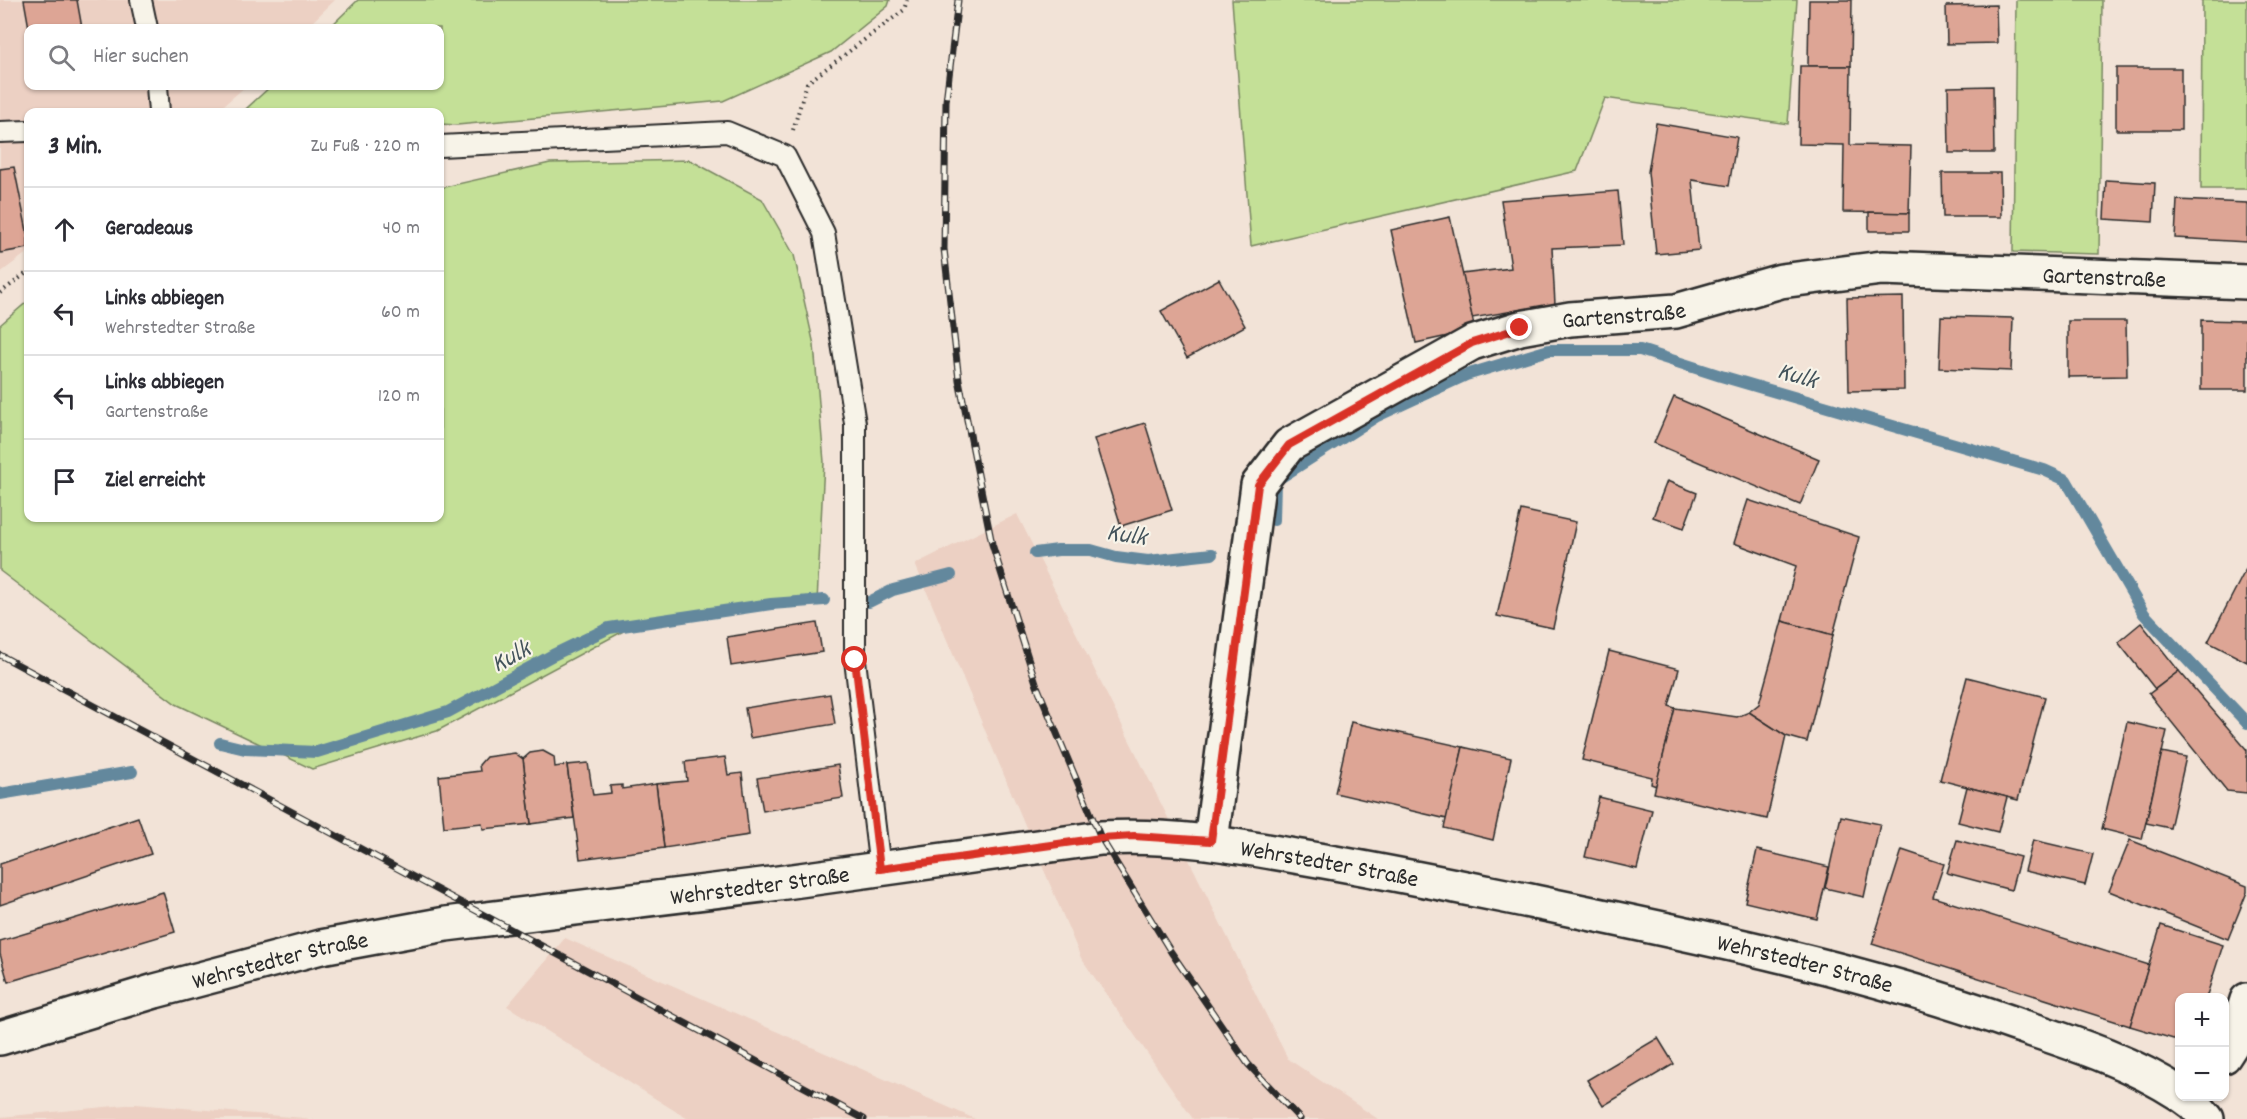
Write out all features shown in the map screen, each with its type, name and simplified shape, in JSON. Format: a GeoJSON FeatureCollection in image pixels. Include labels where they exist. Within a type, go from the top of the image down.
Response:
{"type":"FeatureCollection","features":[{"type":"Feature","properties":{"kind":"street","name":"Gartenstraße"},"geometry":{"type":"LineString","coordinates":[[1211,841],[1258,485],[1289,445],[1472,343],[1520,328],[1570,319],[1676,311],[1781,281],[1882,268],[2247,282]]}},
{"type":"Feature","properties":{"kind":"street","name":"Wehrstedter Straße"},"geometry":{"type":"LineString","coordinates":[[0,1038],[155,991],[321,947],[488,918],[771,884],[1101,838],[1134,836],[1211,841],[1376,869],[1685,933],[1948,1000],[2091,1050],[2156,1079],[2192,1102]]}},
{"type":"Feature","properties":{"kind":"street"},"geometry":{"type":"LineString","coordinates":[[2229,1048],[2235,1039],[2247,1000]]}},
{"type":"Feature","properties":{"kind":"lane"},"geometry":{"type":"LineString","coordinates":[[141,0],[146,24]]}},
{"type":"Feature","properties":{"kind":"lane"},"geometry":{"type":"LineString","coordinates":[[157,90],[159,108]]}},
{"type":"Feature","properties":{"kind":"lane"},"geometry":{"type":"LineString","coordinates":[[0,132],[24,131]]}},
{"type":"Feature","properties":{"kind":"lane"},"geometry":{"type":"LineString","coordinates":[[444,146],[727,132],[786,156],[824,233],[855,423],[855,660],[880,869]]}},
{"type":"Feature","properties":{"kind":"path"},"geometry":{"type":"LineString","coordinates":[[786,156],[807,83],[904,10],[907,0]]}},
{"type":"Feature","properties":{"kind":"path"},"geometry":{"type":"LineString","coordinates":[[0,293],[24,275]]}},
{"type":"Feature","properties":{"kind":"shaded area"},"geometry":{"type":"Polygon","coordinates":[[[0,0],[335,0],[310,24],[24,24],[24,90],[241,90],[221,108],[24,108],[24,255],[0,273],[0,0]]]}},
{"type":"Feature","properties":{"kind":"shaded area"},"geometry":{"type":"Polygon","coordinates":[[[1017,514],[1288,1059],[1378,1119],[1193,1119],[1081,958],[915,564],[1017,514]]]}},
{"type":"Feature","properties":{"kind":"shaded area"},"geometry":{"type":"Polygon","coordinates":[[[565,938],[975,1119],[688,1119],[507,1006],[565,938]]]}},
{"type":"Feature","properties":{"kind":"shaded area"},"geometry":{"type":"Polygon","coordinates":[[[136,1104],[315,1119],[0,1119],[0,1117],[136,1104]]]}},
{"type":"Feature","properties":{"kind":"green space"},"geometry":{"type":"Polygon","coordinates":[[[358,0],[890,0],[888,6],[831,52],[723,101],[457,125],[444,124],[444,108],[247,108],[267,90],[444,90],[444,24],[333,24],[358,0]]]}},
{"type":"Feature","properties":{"kind":"green space"},"geometry":{"type":"Polygon","coordinates":[[[1232,0],[1797,0],[1788,124],[1605,98],[1577,171],[1251,246],[1232,0]]]}},
{"type":"Feature","properties":{"kind":"green space"},"geometry":{"type":"Polygon","coordinates":[[[2016,0],[2102,0],[2099,254],[2013,252],[2016,0]]]}},
{"type":"Feature","properties":{"kind":"green space"},"geometry":{"type":"Polygon","coordinates":[[[2202,0],[2247,0],[2247,189],[2201,189],[2202,0]]]}},
{"type":"Feature","properties":{"kind":"green space"},"geometry":{"type":"Polygon","coordinates":[[[690,160],[762,199],[794,255],[814,345],[824,462],[817,602],[629,628],[437,731],[312,769],[176,704],[0,571],[0,325],[24,304],[24,522],[444,522],[444,187],[550,163],[690,160]]]}},
{"type":"Feature","properties":{"kind":"building"},"geometry":{"type":"Polygon","coordinates":[[[24,0],[77,0],[81,24],[28,24],[24,0]]]}},
{"type":"Feature","properties":{"kind":"building"},"geometry":{"type":"Polygon","coordinates":[[[1809,0],[1852,0],[1851,66],[1808,66],[1809,0]]]}},
{"type":"Feature","properties":{"kind":"building"},"geometry":{"type":"Polygon","coordinates":[[[1996,5],[1997,43],[1947,44],[1946,6],[1996,5]]]}},
{"type":"Feature","properties":{"kind":"building"},"geometry":{"type":"Polygon","coordinates":[[[1800,66],[1851,66],[1850,145],[1911,146],[1909,213],[1843,212],[1844,145],[1798,144],[1800,66]]]}},
{"type":"Feature","properties":{"kind":"building"},"geometry":{"type":"Polygon","coordinates":[[[2116,68],[2181,68],[2181,130],[2116,130],[2116,68]]]}},
{"type":"Feature","properties":{"kind":"building"},"geometry":{"type":"Polygon","coordinates":[[[1993,86],[1994,153],[1949,153],[1948,87],[1993,86]]]}},
{"type":"Feature","properties":{"kind":"building"},"geometry":{"type":"Polygon","coordinates":[[[1656,123],[1737,137],[1729,186],[1692,180],[1699,250],[1656,254],[1648,172],[1656,123]]]}},
{"type":"Feature","properties":{"kind":"building"},"geometry":{"type":"Polygon","coordinates":[[[14,167],[24,216],[24,249],[0,253],[0,169],[14,167]]]}},
{"type":"Feature","properties":{"kind":"building"},"geometry":{"type":"Polygon","coordinates":[[[1942,173],[2000,173],[2001,217],[1943,217],[1942,173]]]}},
{"type":"Feature","properties":{"kind":"building"},"geometry":{"type":"Polygon","coordinates":[[[2106,180],[2155,183],[2153,222],[2104,219],[2106,180]]]}},
{"type":"Feature","properties":{"kind":"building"},"geometry":{"type":"Polygon","coordinates":[[[1618,191],[1623,245],[1552,248],[1555,304],[1472,318],[1462,274],[1511,268],[1501,200],[1618,191]]]}},
{"type":"Feature","properties":{"kind":"building"},"geometry":{"type":"Polygon","coordinates":[[[2177,200],[2247,203],[2247,242],[2175,238],[2177,200]]]}},
{"type":"Feature","properties":{"kind":"building"},"geometry":{"type":"Polygon","coordinates":[[[1869,212],[1909,213],[1909,231],[1869,231],[1869,212]]]}},
{"type":"Feature","properties":{"kind":"building"},"geometry":{"type":"Polygon","coordinates":[[[1450,217],[1475,330],[1416,343],[1391,230],[1450,217]]]}},
{"type":"Feature","properties":{"kind":"building"},"geometry":{"type":"Polygon","coordinates":[[[1219,279],[1245,326],[1187,358],[1161,311],[1219,279]]]}},
{"type":"Feature","properties":{"kind":"building"},"geometry":{"type":"Polygon","coordinates":[[[1903,297],[1904,390],[1849,391],[1847,298],[1903,297]]]}},
{"type":"Feature","properties":{"kind":"building"},"geometry":{"type":"Polygon","coordinates":[[[1941,316],[2013,318],[2011,371],[1939,368],[1941,316]]]}},
{"type":"Feature","properties":{"kind":"building"},"geometry":{"type":"Polygon","coordinates":[[[2201,320],[2247,321],[2247,390],[2201,390],[2201,320]]]}},
{"type":"Feature","properties":{"kind":"building"},"geometry":{"type":"Polygon","coordinates":[[[2068,321],[2126,321],[2127,376],[2068,377],[2068,321]]]}},
{"type":"Feature","properties":{"kind":"building"},"geometry":{"type":"Polygon","coordinates":[[[1674,397],[1819,459],[1800,505],[1654,443],[1674,397]]]}},
{"type":"Feature","properties":{"kind":"building"},"geometry":{"type":"Polygon","coordinates":[[[1145,423],[1172,510],[1121,526],[1094,439],[1145,423]]]}},
{"type":"Feature","properties":{"kind":"building"},"geometry":{"type":"Polygon","coordinates":[[[1667,481],[1697,493],[1684,528],[1653,517],[1667,481]]]}},
{"type":"Feature","properties":{"kind":"building"},"geometry":{"type":"Polygon","coordinates":[[[1748,500],[1859,537],[1833,635],[1782,621],[1796,566],[1734,543],[1748,500]]]}},
{"type":"Feature","properties":{"kind":"building"},"geometry":{"type":"Polygon","coordinates":[[[1521,510],[1576,522],[1553,628],[1497,616],[1521,510]]]}},
{"type":"Feature","properties":{"kind":"building"},"geometry":{"type":"Polygon","coordinates":[[[2247,567],[2247,662],[2208,642],[2247,567]]]}},
{"type":"Feature","properties":{"kind":"building"},"geometry":{"type":"Polygon","coordinates":[[[1782,621],[1833,635],[1807,742],[1786,736],[1749,712],[1759,704],[1782,621]]]}},
{"type":"Feature","properties":{"kind":"building"},"geometry":{"type":"Polygon","coordinates":[[[817,623],[822,652],[731,666],[727,637],[817,623]]]}},
{"type":"Feature","properties":{"kind":"building"},"geometry":{"type":"Polygon","coordinates":[[[2141,623],[2179,671],[2155,689],[2118,642],[2141,623]]]}},
{"type":"Feature","properties":{"kind":"building"},"geometry":{"type":"Polygon","coordinates":[[[1609,651],[1679,669],[1669,706],[1675,708],[1656,786],[1651,784],[1652,777],[1582,760],[1609,651]]]}},
{"type":"Feature","properties":{"kind":"building"},"geometry":{"type":"Polygon","coordinates":[[[2179,671],[2247,750],[2247,793],[2227,791],[2149,694],[2179,671]]]}},
{"type":"Feature","properties":{"kind":"building"},"geometry":{"type":"Polygon","coordinates":[[[1967,677],[2045,697],[2018,800],[1940,780],[1967,677]]]}},
{"type":"Feature","properties":{"kind":"building"},"geometry":{"type":"Polygon","coordinates":[[[830,694],[835,724],[750,738],[745,708],[830,694]]]}},
{"type":"Feature","properties":{"kind":"building"},"geometry":{"type":"Polygon","coordinates":[[[1675,708],[1737,717],[1749,712],[1786,736],[1767,819],[1654,793],[1675,708]]]}},
{"type":"Feature","properties":{"kind":"building"},"geometry":{"type":"Polygon","coordinates":[[[1351,722],[1463,747],[1447,819],[1335,793],[1351,722]]]}},
{"type":"Feature","properties":{"kind":"building"},"geometry":{"type":"Polygon","coordinates":[[[2127,722],[2167,731],[2142,839],[2102,829],[2127,722]]]}},
{"type":"Feature","properties":{"kind":"building"},"geometry":{"type":"Polygon","coordinates":[[[1463,747],[1511,758],[1493,840],[1444,828],[1463,747]]]}},
{"type":"Feature","properties":{"kind":"building"},"geometry":{"type":"Polygon","coordinates":[[[543,751],[554,757],[555,767],[567,765],[574,818],[531,824],[523,759],[530,753],[543,751]]]}},
{"type":"Feature","properties":{"kind":"building"},"geometry":{"type":"Polygon","coordinates":[[[2162,752],[2186,757],[2170,828],[2146,823],[2162,752]]]}},
{"type":"Feature","properties":{"kind":"building"},"geometry":{"type":"Polygon","coordinates":[[[515,753],[523,759],[531,824],[483,829],[482,823],[444,827],[439,776],[480,771],[479,765],[486,757],[515,753]]]}},
{"type":"Feature","properties":{"kind":"building"},"geometry":{"type":"Polygon","coordinates":[[[725,757],[728,775],[742,773],[749,835],[664,848],[656,784],[687,781],[685,762],[725,757]]]}},
{"type":"Feature","properties":{"kind":"building"},"geometry":{"type":"Polygon","coordinates":[[[588,763],[593,795],[611,793],[610,786],[622,785],[622,789],[656,784],[664,848],[580,859],[567,765],[588,763]]]}},
{"type":"Feature","properties":{"kind":"building"},"geometry":{"type":"Polygon","coordinates":[[[838,765],[843,798],[763,811],[757,778],[838,765]]]}},
{"type":"Feature","properties":{"kind":"building"},"geometry":{"type":"Polygon","coordinates":[[[1967,787],[2007,797],[1998,832],[1958,822],[1967,787]]]}},
{"type":"Feature","properties":{"kind":"building"},"geometry":{"type":"Polygon","coordinates":[[[1599,797],[1652,810],[1637,869],[1585,857],[1599,797]]]}},
{"type":"Feature","properties":{"kind":"building"},"geometry":{"type":"Polygon","coordinates":[[[1841,816],[1880,824],[1864,897],[1825,888],[1841,816]]]}},
{"type":"Feature","properties":{"kind":"building"},"geometry":{"type":"Polygon","coordinates":[[[138,817],[151,854],[0,905],[0,864],[138,817]]]}},
{"type":"Feature","properties":{"kind":"building"},"geometry":{"type":"Polygon","coordinates":[[[1957,840],[2020,857],[2011,890],[1947,873],[1957,840]]]}},
{"type":"Feature","properties":{"kind":"building"},"geometry":{"type":"Polygon","coordinates":[[[2033,840],[2093,854],[2085,885],[2025,871],[2033,840]]]}},
{"type":"Feature","properties":{"kind":"building"},"geometry":{"type":"Polygon","coordinates":[[[2130,840],[2247,886],[2247,892],[2228,939],[2109,891],[2130,840]]]}},
{"type":"Feature","properties":{"kind":"building"},"geometry":{"type":"Polygon","coordinates":[[[1757,850],[1829,867],[1817,919],[1745,902],[1757,850]]]}},
{"type":"Feature","properties":{"kind":"building"},"geometry":{"type":"Polygon","coordinates":[[[1902,850],[1944,864],[1933,897],[2149,965],[2130,1026],[1872,944],[1902,850]]]}},
{"type":"Feature","properties":{"kind":"building"},"geometry":{"type":"Polygon","coordinates":[[[163,892],[175,932],[8,982],[0,954],[0,941],[163,892]]]}},
{"type":"Feature","properties":{"kind":"building"},"geometry":{"type":"Polygon","coordinates":[[[2161,925],[2223,945],[2208,993],[2175,993],[2175,1040],[2130,1026],[2161,925]]]}},
{"type":"Feature","properties":{"kind":"building"},"geometry":{"type":"Polygon","coordinates":[[[1658,1038],[1674,1064],[1603,1106],[1587,1080],[1658,1038]]]}},
{"type":"Feature","properties":{"kind":"waterway","name":"Kulk"},"geometry":{"type":"LineString","coordinates":[[1274,520],[1275,481],[1377,416],[1466,375],[1549,350],[1640,350],[1721,376],[2044,470],[2066,480],[2144,614],[2247,723]]}},
{"type":"Feature","properties":{"kind":"waterway","name":"Kulk"},"geometry":{"type":"LineString","coordinates":[[1035,553],[1091,550],[1116,557],[1148,561],[1212,554]]}},
{"type":"Feature","properties":{"kind":"waterway","name":"Kulk"},"geometry":{"type":"LineString","coordinates":[[869,602],[893,590],[951,575]]}},
{"type":"Feature","properties":{"kind":"waterway","name":"Kulk"},"geometry":{"type":"LineString","coordinates":[[220,743],[245,749],[317,752],[448,712],[553,655],[609,628],[771,604],[824,600]]}},
{"type":"Feature","properties":{"kind":"waterway","name":"Kulk"},"geometry":{"type":"LineString","coordinates":[[0,794],[132,772]]}},
{"type":"Feature","properties":{"kind":"railway"},"geometry":{"type":"LineString","coordinates":[[958,0],[946,101],[944,249],[959,380],[992,544],[1037,686],[1101,838],[1171,952],[1248,1064],[1300,1119]]}},
{"type":"Feature","properties":{"kind":"railway"},"geometry":{"type":"LineString","coordinates":[[0,655],[864,1119]]}},
{"type":"Feature","properties":{"kind":"route"},"geometry":{"type":"LineString","coordinates":[[855,660],[880,869],[1101,838],[1134,836],[1211,841],[1258,485],[1289,445],[1472,343],[1520,328]]}}]}
